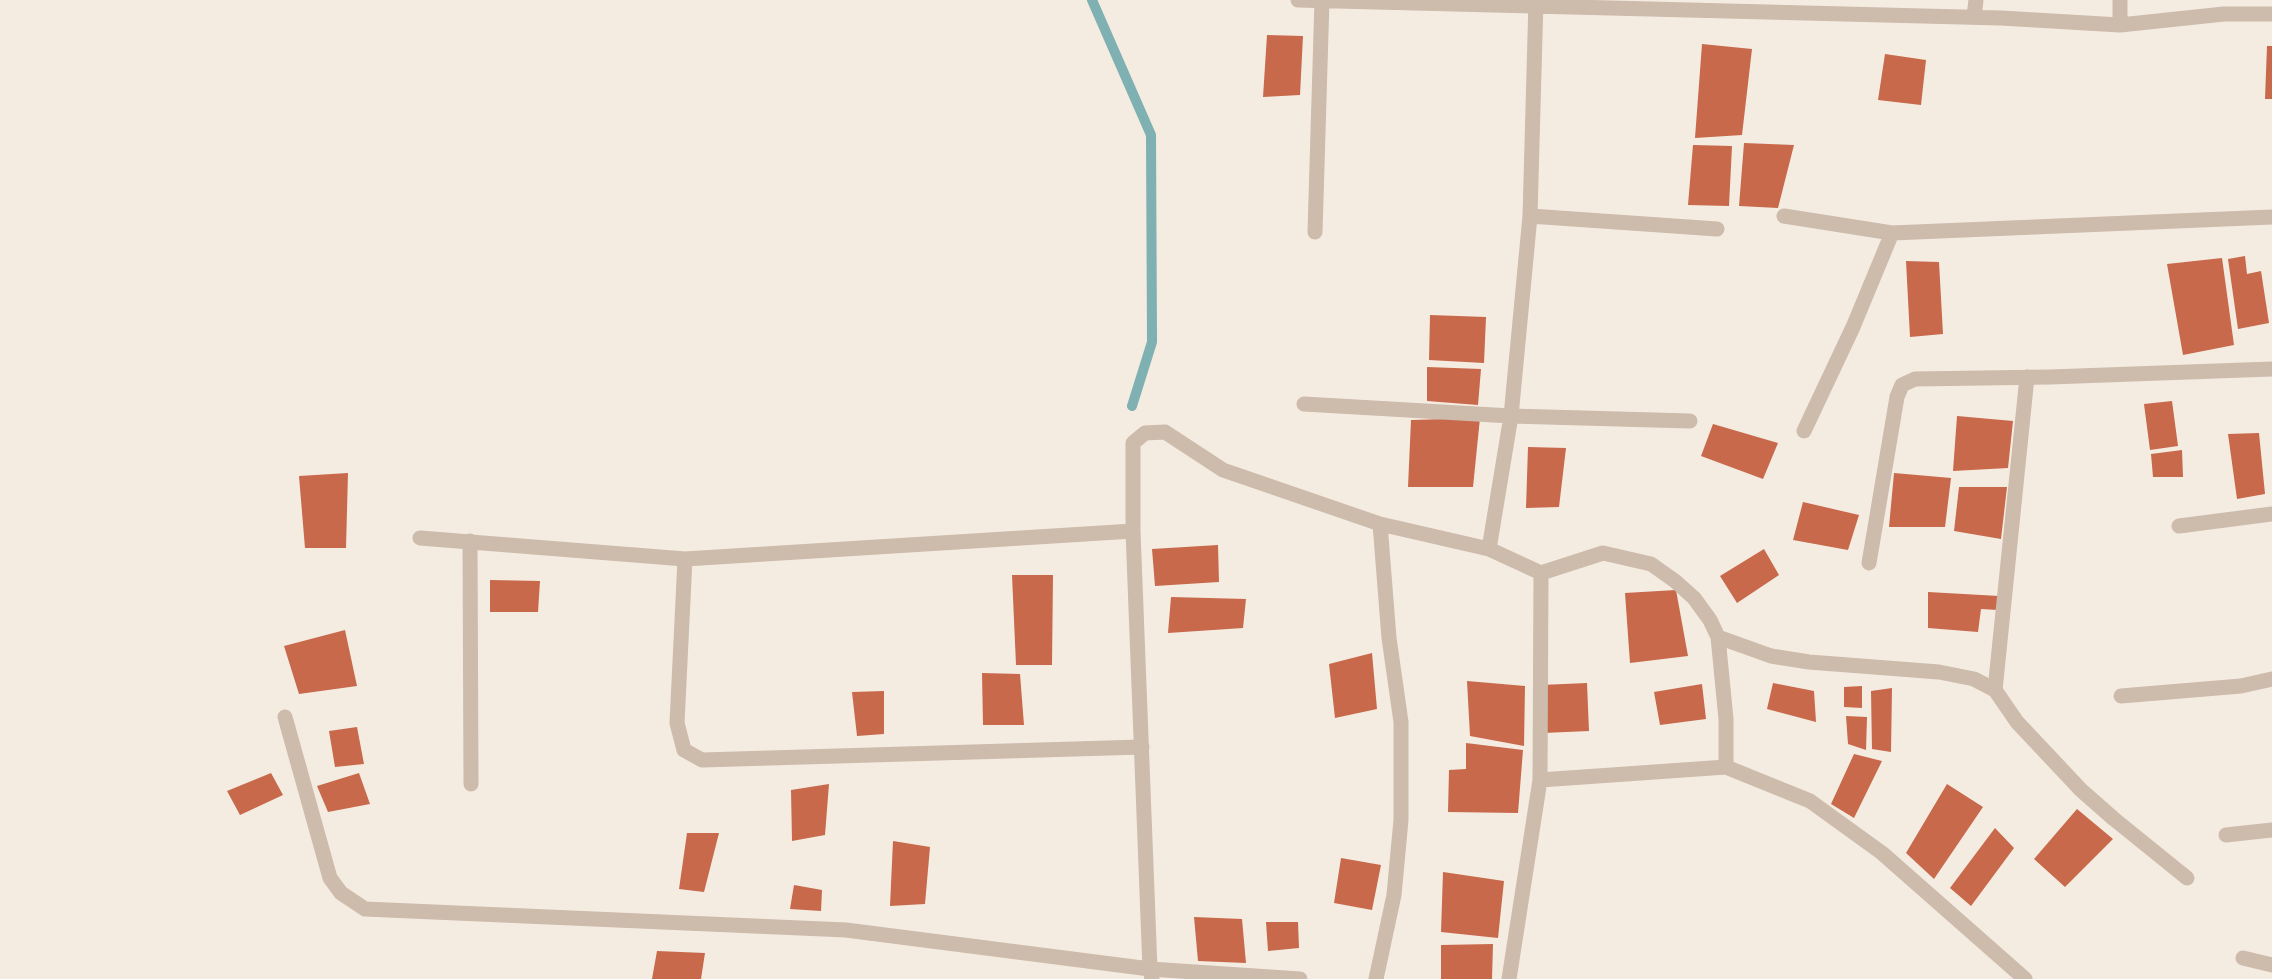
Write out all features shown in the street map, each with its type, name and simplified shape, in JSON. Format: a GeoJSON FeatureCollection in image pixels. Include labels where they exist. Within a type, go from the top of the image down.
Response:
{"type":"FeatureCollection","features":[{"type":"Feature","properties":{"kind":"street"},"geometry":{"type":"LineString","coordinates":[[1298,0],[1720,6],[2120,24],[2224,14],[2272,14]]}},
{"type":"Feature","properties":{"kind":"street"},"geometry":{"type":"LineString","coordinates":[[1974,17],[1976,0]]}},
{"type":"Feature","properties":{"kind":"street"},"geometry":{"type":"LineString","coordinates":[[2120,0],[2120,24]]}},
{"type":"Feature","properties":{"kind":"street"},"geometry":{"type":"LineString","coordinates":[[1315,232],[1322,1]]}},
{"type":"Feature","properties":{"kind":"street"},"geometry":{"type":"LineString","coordinates":[[1489,549],[1511,416],[1530,216],[1536,4]]}},
{"type":"Feature","properties":{"kind":"street"},"geometry":{"type":"LineString","coordinates":[[1530,216],[1717,229]]}},
{"type":"Feature","properties":{"kind":"street"},"geometry":{"type":"LineString","coordinates":[[1784,216],[1892,232],[2272,217]]}},
{"type":"Feature","properties":{"kind":"street"},"geometry":{"type":"LineString","coordinates":[[1804,431],[1853,327],[1892,232]]}},
{"type":"Feature","properties":{"kind":"street"},"geometry":{"type":"LineString","coordinates":[[1869,562],[1897,398],[1902,386],[1915,379],[2272,369]]}},
{"type":"Feature","properties":{"kind":"street"},"geometry":{"type":"LineString","coordinates":[[1995,690],[2027,377]]}},
{"type":"Feature","properties":{"kind":"street"},"geometry":{"type":"LineString","coordinates":[[1304,404],[1511,416],[1690,421]]}},
{"type":"Feature","properties":{"kind":"street"},"geometry":{"type":"LineString","coordinates":[[1151,974],[1133,531],[1133,443],[1145,433],[1165,432],[1223,470],[1380,524],[1489,549],[1541,573],[1603,553],[1651,564],[1694,598],[1710,620],[1718,637],[1726,719],[1726,767]]}},
{"type":"Feature","properties":{"kind":"street"},"geometry":{"type":"LineString","coordinates":[[2180,526],[2272,514]]}},
{"type":"Feature","properties":{"kind":"street"},"geometry":{"type":"LineString","coordinates":[[1376,979],[1394,894],[1401,820],[1401,722],[1389,638],[1380,524]]}},
{"type":"Feature","properties":{"kind":"street"},"geometry":{"type":"LineString","coordinates":[[420,537],[685,559],[1133,531]]}},
{"type":"Feature","properties":{"kind":"street"},"geometry":{"type":"LineString","coordinates":[[470,541],[471,784]]}},
{"type":"Feature","properties":{"kind":"street"},"geometry":{"type":"LineString","coordinates":[[685,559],[677,723],[684,750],[702,760],[1142,747]]}},
{"type":"Feature","properties":{"kind":"street"},"geometry":{"type":"LineString","coordinates":[[1509,979],[1540,780],[1541,573]]}},
{"type":"Feature","properties":{"kind":"street"},"geometry":{"type":"LineString","coordinates":[[1718,637],[1771,656],[1809,663],[1939,672],[1974,679],[1995,690],[2017,722],[2081,790],[2187,878]]}},
{"type":"Feature","properties":{"kind":"street"},"geometry":{"type":"LineString","coordinates":[[2121,696],[2241,686],[2272,679]]}},
{"type":"Feature","properties":{"kind":"street"},"geometry":{"type":"LineString","coordinates":[[285,717],[330,878],[341,893],[365,909],[846,930],[1151,974],[1300,979]]}},
{"type":"Feature","properties":{"kind":"street"},"geometry":{"type":"LineString","coordinates":[[1540,780],[1726,767],[1810,801],[1882,853],[2025,979]]}},
{"type":"Feature","properties":{"kind":"street"},"geometry":{"type":"LineString","coordinates":[[2226,835],[2272,830]]}},
{"type":"Feature","properties":{"kind":"street"},"geometry":{"type":"LineString","coordinates":[[2243,958],[2272,965]]}},
{"type":"Feature","properties":{"kind":"building"},"geometry":{"type":"Polygon","coordinates":[[[1267,35],[1303,36],[1300,95],[1263,97],[1267,35]]]}},
{"type":"Feature","properties":{"kind":"building"},"geometry":{"type":"Polygon","coordinates":[[[1702,44],[1752,49],[1742,135],[1695,138],[1702,44]]]}},
{"type":"Feature","properties":{"kind":"building"},"geometry":{"type":"Polygon","coordinates":[[[2267,46],[2272,46],[2272,99],[2265,99],[2267,46]]]}},
{"type":"Feature","properties":{"kind":"building"},"geometry":{"type":"Polygon","coordinates":[[[1885,54],[1926,60],[1921,105],[1878,100],[1885,54]]]}},
{"type":"Feature","properties":{"kind":"building"},"geometry":{"type":"Polygon","coordinates":[[[1744,143],[1794,145],[1778,208],[1739,206],[1744,143]]]}},
{"type":"Feature","properties":{"kind":"building"},"geometry":{"type":"Polygon","coordinates":[[[1693,145],[1732,146],[1729,206],[1688,205],[1693,145]]]}},
{"type":"Feature","properties":{"kind":"building"},"geometry":{"type":"Polygon","coordinates":[[[2245,256],[2247,274],[2261,271],[2269,323],[2238,329],[2228,259],[2245,256]]]}},
{"type":"Feature","properties":{"kind":"building"},"geometry":{"type":"Polygon","coordinates":[[[2222,258],[2234,345],[2183,355],[2167,264],[2222,258]]]}},
{"type":"Feature","properties":{"kind":"building"},"geometry":{"type":"Polygon","coordinates":[[[1906,261],[1939,262],[1943,334],[1910,337],[1906,261]]]}},
{"type":"Feature","properties":{"kind":"building"},"geometry":{"type":"Polygon","coordinates":[[[1430,315],[1486,317],[1484,363],[1429,360],[1430,315]]]}},
{"type":"Feature","properties":{"kind":"building"},"geometry":{"type":"Polygon","coordinates":[[[1427,367],[1481,369],[1478,405],[1427,401],[1427,367]]]}},
{"type":"Feature","properties":{"kind":"building"},"geometry":{"type":"Polygon","coordinates":[[[2172,401],[2178,446],[2150,450],[2144,404],[2172,401]]]}},
{"type":"Feature","properties":{"kind":"building"},"geometry":{"type":"Polygon","coordinates":[[[1957,416],[2013,421],[2008,468],[1953,471],[1957,416]]]}},
{"type":"Feature","properties":{"kind":"building"},"geometry":{"type":"Polygon","coordinates":[[[1480,418],[1473,487],[1408,487],[1411,420],[1480,418]]]}},
{"type":"Feature","properties":{"kind":"building"},"geometry":{"type":"Polygon","coordinates":[[[1713,424],[1778,443],[1763,479],[1701,456],[1713,424]]]}},
{"type":"Feature","properties":{"kind":"building"},"geometry":{"type":"Polygon","coordinates":[[[2259,433],[2265,494],[2237,499],[2228,434],[2259,433]]]}},
{"type":"Feature","properties":{"kind":"building"},"geometry":{"type":"Polygon","coordinates":[[[1528,447],[1566,448],[1559,507],[1526,508],[1528,447]]]}},
{"type":"Feature","properties":{"kind":"building"},"geometry":{"type":"Polygon","coordinates":[[[2182,450],[2183,477],[2153,477],[2151,454],[2182,450]]]}},
{"type":"Feature","properties":{"kind":"building"},"geometry":{"type":"Polygon","coordinates":[[[348,473],[346,548],[305,548],[299,476],[348,473]]]}},
{"type":"Feature","properties":{"kind":"building"},"geometry":{"type":"Polygon","coordinates":[[[1894,473],[1951,478],[1945,527],[1889,527],[1894,473]]]}},
{"type":"Feature","properties":{"kind":"building"},"geometry":{"type":"Polygon","coordinates":[[[1959,487],[2007,487],[2001,539],[1954,531],[1959,487]]]}},
{"type":"Feature","properties":{"kind":"building"},"geometry":{"type":"Polygon","coordinates":[[[1803,502],[1859,515],[1848,550],[1793,540],[1803,502]]]}},
{"type":"Feature","properties":{"kind":"building"},"geometry":{"type":"Polygon","coordinates":[[[1218,545],[1219,582],[1155,586],[1152,549],[1218,545]]]}},
{"type":"Feature","properties":{"kind":"building"},"geometry":{"type":"Polygon","coordinates":[[[1764,549],[1779,575],[1737,603],[1720,576],[1764,549]]]}},
{"type":"Feature","properties":{"kind":"building"},"geometry":{"type":"Polygon","coordinates":[[[1012,575],[1053,575],[1052,665],[1016,665],[1012,575]]]}},
{"type":"Feature","properties":{"kind":"building"},"geometry":{"type":"Polygon","coordinates":[[[490,580],[540,581],[538,612],[490,612],[490,580]]]}},
{"type":"Feature","properties":{"kind":"building"},"geometry":{"type":"Polygon","coordinates":[[[1676,590],[1688,656],[1630,663],[1625,593],[1676,590]]]}},
{"type":"Feature","properties":{"kind":"building"},"geometry":{"type":"Polygon","coordinates":[[[1928,592],[1999,596],[1998,610],[1981,609],[1978,632],[1928,628],[1928,592]]]}},
{"type":"Feature","properties":{"kind":"building"},"geometry":{"type":"Polygon","coordinates":[[[1171,597],[1246,599],[1243,628],[1168,633],[1171,597]]]}},
{"type":"Feature","properties":{"kind":"building"},"geometry":{"type":"Polygon","coordinates":[[[345,630],[357,686],[299,694],[284,646],[345,630]]]}},
{"type":"Feature","properties":{"kind":"building"},"geometry":{"type":"Polygon","coordinates":[[[1372,653],[1377,709],[1335,718],[1329,664],[1372,653]]]}},
{"type":"Feature","properties":{"kind":"building"},"geometry":{"type":"Polygon","coordinates":[[[982,673],[1020,674],[1024,725],[983,725],[982,673]]]}},
{"type":"Feature","properties":{"kind":"building"},"geometry":{"type":"Polygon","coordinates":[[[1467,681],[1525,686],[1524,746],[1470,736],[1467,681]]]}},
{"type":"Feature","properties":{"kind":"building"},"geometry":{"type":"Polygon","coordinates":[[[1587,683],[1589,731],[1543,733],[1541,685],[1587,683]]]}},
{"type":"Feature","properties":{"kind":"building"},"geometry":{"type":"Polygon","coordinates":[[[1773,683],[1814,691],[1816,722],[1767,709],[1773,683]]]}},
{"type":"Feature","properties":{"kind":"building"},"geometry":{"type":"Polygon","coordinates":[[[1702,684],[1706,719],[1660,725],[1654,692],[1702,684]]]}},
{"type":"Feature","properties":{"kind":"building"},"geometry":{"type":"Polygon","coordinates":[[[1862,686],[1862,708],[1844,707],[1844,687],[1862,686]]]}},
{"type":"Feature","properties":{"kind":"building"},"geometry":{"type":"Polygon","coordinates":[[[1892,688],[1891,752],[1872,749],[1871,691],[1892,688]]]}},
{"type":"Feature","properties":{"kind":"building"},"geometry":{"type":"Polygon","coordinates":[[[884,691],[884,734],[857,736],[852,692],[884,691]]]}},
{"type":"Feature","properties":{"kind":"building"},"geometry":{"type":"Polygon","coordinates":[[[1846,716],[1867,717],[1866,750],[1848,744],[1846,716]]]}},
{"type":"Feature","properties":{"kind":"building"},"geometry":{"type":"Polygon","coordinates":[[[357,727],[364,764],[335,767],[329,731],[357,727]]]}},
{"type":"Feature","properties":{"kind":"building"},"geometry":{"type":"Polygon","coordinates":[[[1466,743],[1523,750],[1518,813],[1448,812],[1449,770],[1466,769],[1466,743]]]}},
{"type":"Feature","properties":{"kind":"building"},"geometry":{"type":"Polygon","coordinates":[[[1854,754],[1882,761],[1854,818],[1831,804],[1854,754]]]}},
{"type":"Feature","properties":{"kind":"building"},"geometry":{"type":"Polygon","coordinates":[[[271,773],[283,795],[240,815],[227,791],[271,773]]]}},
{"type":"Feature","properties":{"kind":"building"},"geometry":{"type":"Polygon","coordinates":[[[359,773],[370,804],[328,812],[317,786],[359,773]]]}},
{"type":"Feature","properties":{"kind":"building"},"geometry":{"type":"Polygon","coordinates":[[[829,784],[825,835],[792,841],[791,790],[829,784]]]}},
{"type":"Feature","properties":{"kind":"building"},"geometry":{"type":"Polygon","coordinates":[[[1947,784],[1983,807],[1934,879],[1906,853],[1947,784]]]}},
{"type":"Feature","properties":{"kind":"building"},"geometry":{"type":"Polygon","coordinates":[[[2077,809],[2113,839],[2065,887],[2034,859],[2077,809]]]}},
{"type":"Feature","properties":{"kind":"building"},"geometry":{"type":"Polygon","coordinates":[[[1995,828],[2014,848],[1971,906],[1950,888],[1995,828]]]}},
{"type":"Feature","properties":{"kind":"building"},"geometry":{"type":"Polygon","coordinates":[[[687,833],[719,833],[704,892],[679,889],[687,833]]]}},
{"type":"Feature","properties":{"kind":"building"},"geometry":{"type":"Polygon","coordinates":[[[893,841],[930,847],[925,904],[890,906],[893,841]]]}},
{"type":"Feature","properties":{"kind":"building"},"geometry":{"type":"Polygon","coordinates":[[[1341,858],[1381,865],[1372,910],[1334,903],[1341,858]]]}},
{"type":"Feature","properties":{"kind":"building"},"geometry":{"type":"Polygon","coordinates":[[[1443,872],[1504,881],[1498,938],[1441,932],[1443,872]]]}},
{"type":"Feature","properties":{"kind":"building"},"geometry":{"type":"Polygon","coordinates":[[[794,885],[822,890],[821,911],[790,909],[794,885]]]}},
{"type":"Feature","properties":{"kind":"building"},"geometry":{"type":"Polygon","coordinates":[[[1194,917],[1242,919],[1246,963],[1198,961],[1194,917]]]}},
{"type":"Feature","properties":{"kind":"building"},"geometry":{"type":"Polygon","coordinates":[[[1266,922],[1298,922],[1299,948],[1268,951],[1266,922]]]}},
{"type":"Feature","properties":{"kind":"building"},"geometry":{"type":"Polygon","coordinates":[[[1493,944],[1492,979],[1441,979],[1441,945],[1493,944]]]}},
{"type":"Feature","properties":{"kind":"building"},"geometry":{"type":"Polygon","coordinates":[[[657,951],[705,953],[701,979],[652,979],[657,951]]]}},
{"type":"Feature","properties":{"kind":"waterway"},"geometry":{"type":"LineString","coordinates":[[1092,0],[1151,135],[1152,342],[1132,406]]}}]}
